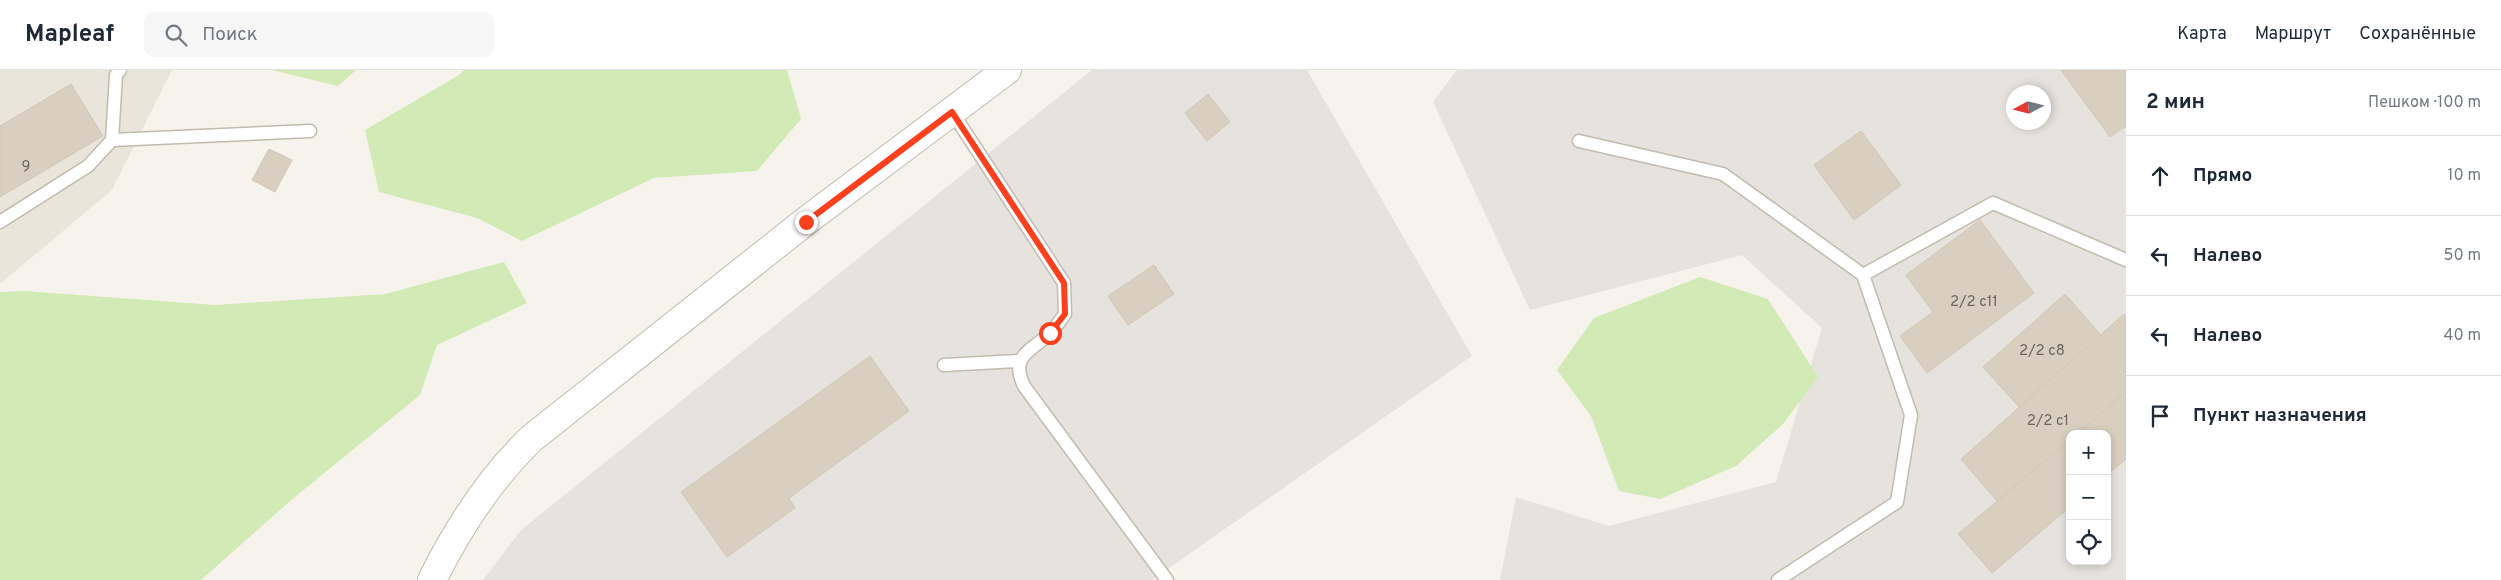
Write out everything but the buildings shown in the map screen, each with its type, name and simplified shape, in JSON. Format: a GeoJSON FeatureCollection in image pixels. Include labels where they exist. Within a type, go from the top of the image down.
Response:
{"type":"FeatureCollection","features":[{"type":"Feature","properties":{"kind":"street"},"geometry":{"type":"LineString","coordinates":[[432,580],[464,522],[504,465],[532,438],[806,222],[1007,70]]}},
{"type":"Feature","properties":{"kind":"lane"},"geometry":{"type":"LineString","coordinates":[[0,222],[88,166],[112,140],[116,75],[120,70]]}},
{"type":"Feature","properties":{"kind":"lane"},"geometry":{"type":"LineString","coordinates":[[952,112],[1064,283],[1065,314],[1050,333],[1026,351],[1020,361],[1018,374],[1024,386],[1167,580]]}},
{"type":"Feature","properties":{"kind":"lane"},"geometry":{"type":"LineString","coordinates":[[112,140],[310,131]]}},
{"type":"Feature","properties":{"kind":"lane"},"geometry":{"type":"LineString","coordinates":[[1579,141],[1724,174],[1863,275],[1911,415],[1897,502],[1778,580]]}},
{"type":"Feature","properties":{"kind":"lane"},"geometry":{"type":"LineString","coordinates":[[1863,275],[1993,203],[2126,260]]}},
{"type":"Feature","properties":{"kind":"lane"},"geometry":{"type":"LineString","coordinates":[[944,366],[1020,361]]}},
{"type":"Feature","properties":{"kind":"shaded area"},"geometry":{"type":"Polygon","coordinates":[[[0,70],[172,70],[112,190],[0,284],[0,70]]]}},
{"type":"Feature","properties":{"kind":"shaded area"},"geometry":{"type":"Polygon","coordinates":[[[1092,70],[1307,70],[1472,356],[1152,580],[483,580],[521,530],[1092,70]]]}},
{"type":"Feature","properties":{"kind":"shaded area"},"geometry":{"type":"Polygon","coordinates":[[[1457,70],[2126,70],[2126,580],[1500,580],[1516,497],[1609,526],[1776,482],[1822,328],[1742,255],[1530,310],[1433,102],[1457,70]]]}},
{"type":"Feature","properties":{"kind":"green space"},"geometry":{"type":"Polygon","coordinates":[[[272,70],[356,70],[338,86],[272,70]]]}},
{"type":"Feature","properties":{"kind":"green space"},"geometry":{"type":"Polygon","coordinates":[[[464,70],[787,70],[801,119],[757,171],[654,178],[522,241],[477,218],[379,192],[365,130],[459,75],[464,70]]]}},
{"type":"Feature","properties":{"kind":"green space"},"geometry":{"type":"Polygon","coordinates":[[[504,262],[527,303],[437,345],[420,395],[290,501],[201,580],[0,580],[0,292],[24,291],[215,305],[385,294],[504,262]]]}},
{"type":"Feature","properties":{"kind":"green space"},"geometry":{"type":"Polygon","coordinates":[[[1700,277],[1768,299],[1818,377],[1783,424],[1736,466],[1660,499],[1619,491],[1591,416],[1557,370],[1594,318],[1700,277]]]}},
{"type":"Feature","properties":{"kind":"route"},"geometry":{"type":"LineString","coordinates":[[806,222],[952,112],[1064,283],[1065,314],[1050,333]]}}]}
